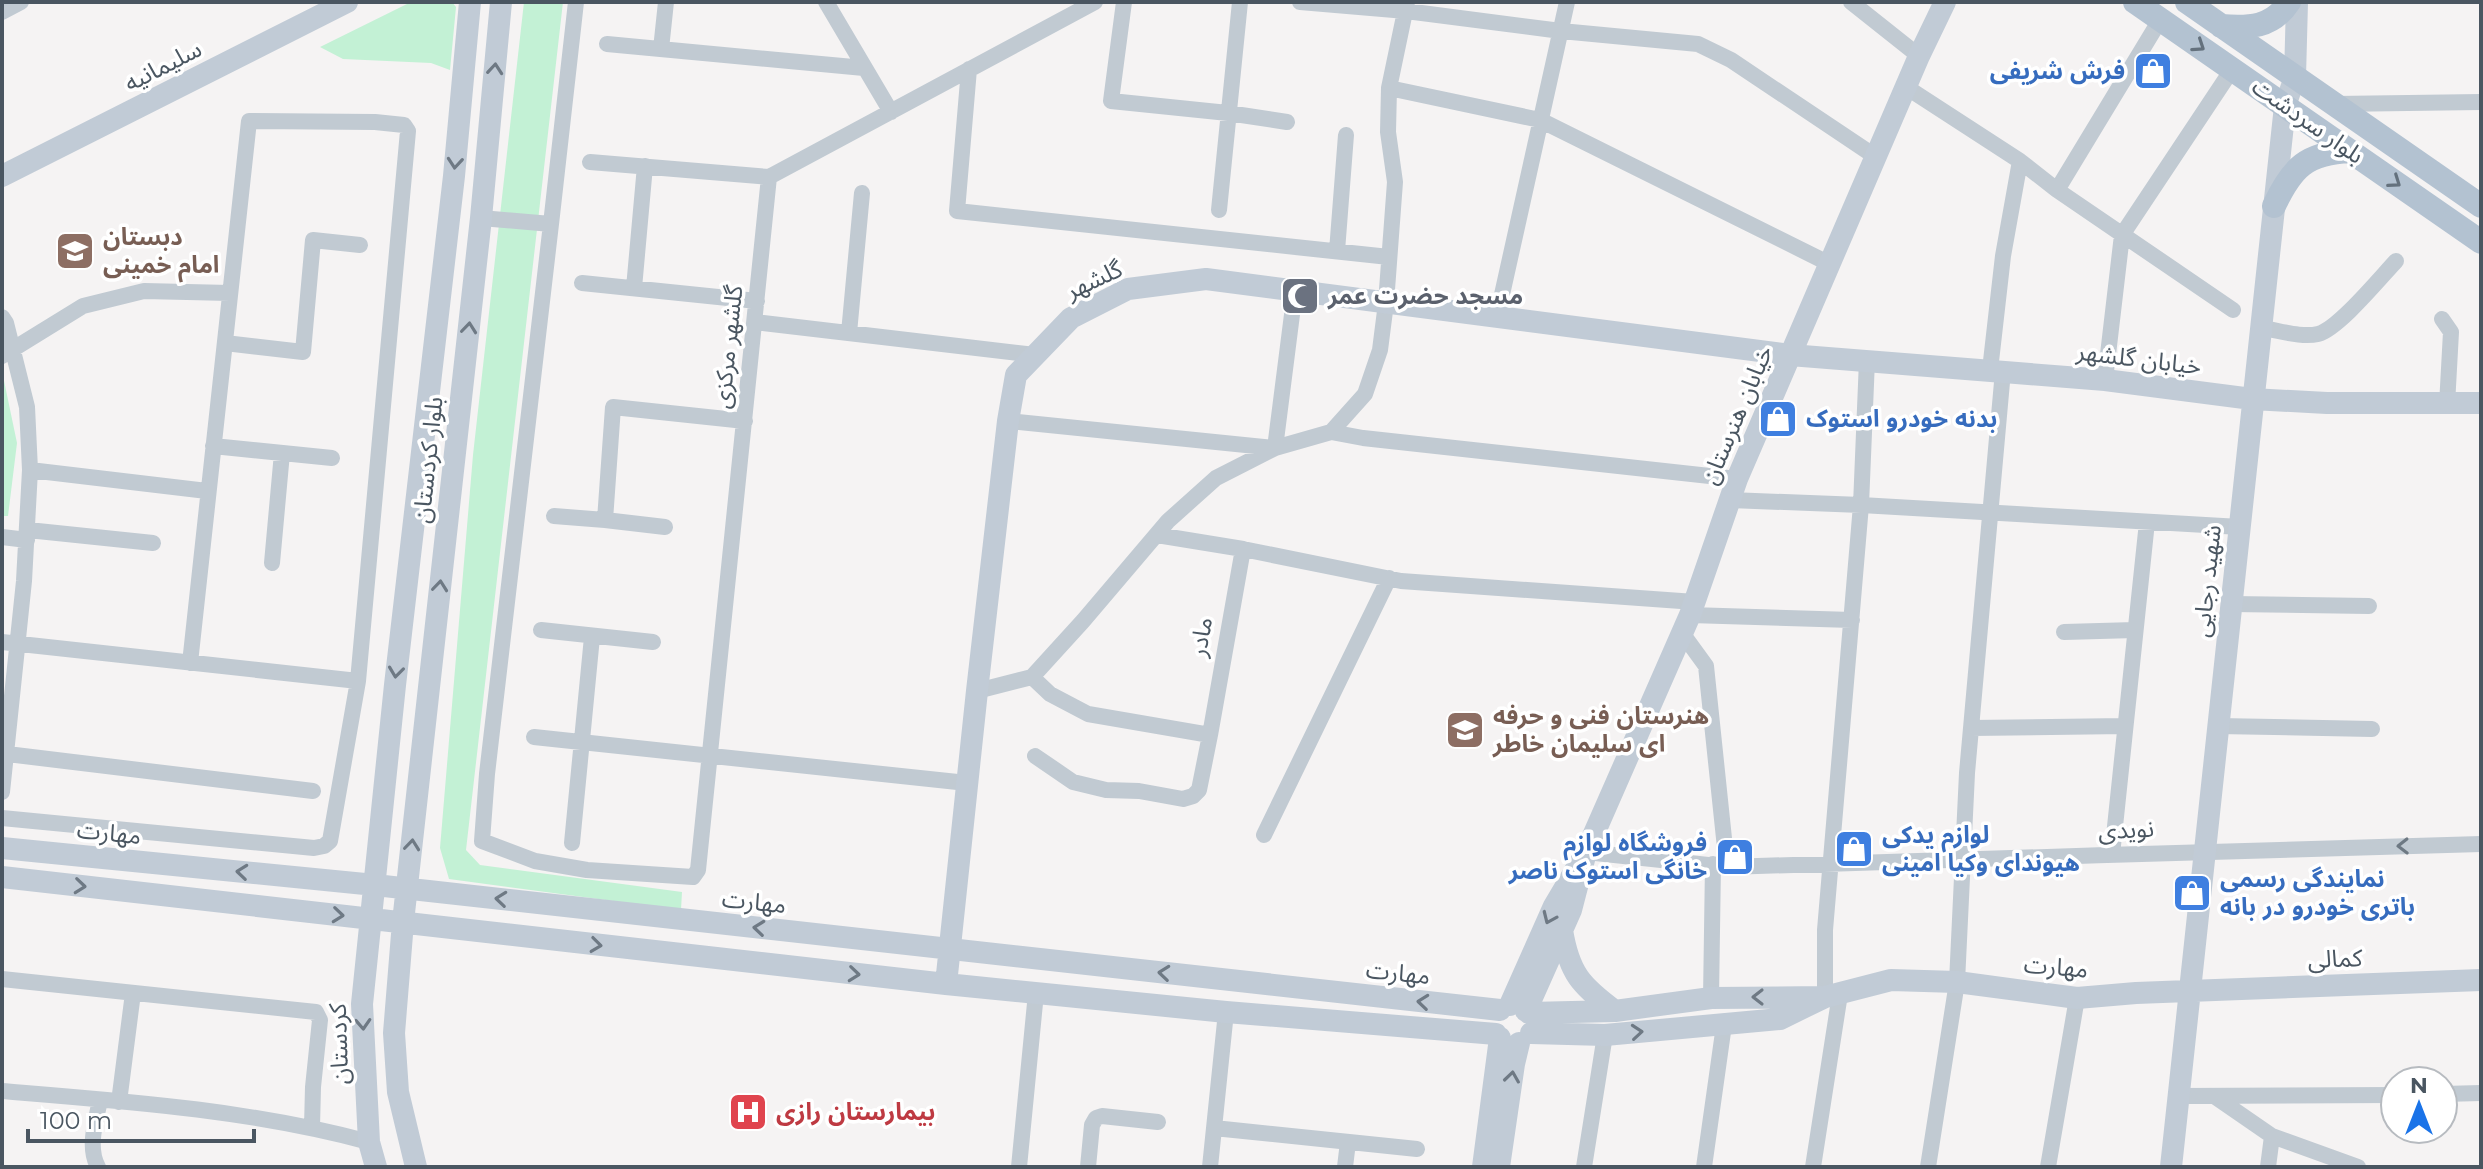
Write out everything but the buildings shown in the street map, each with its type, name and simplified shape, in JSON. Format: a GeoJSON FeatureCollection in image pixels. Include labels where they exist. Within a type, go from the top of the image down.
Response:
{"type":"FeatureCollection","features":[{"type":"Feature","properties":{"kind":"main road","name":"سلیمانیه"},"geometry":{"type":"LineString","coordinates":[[2,176],[347,2]]}},
{"type":"Feature","properties":{"kind":"main road","name":"بلوار کردستان"},"geometry":{"type":"LineString","coordinates":[[371,919],[454,176],[470,2]]}},
{"type":"Feature","properties":{"kind":"main road","name":"بلوار کردستان"},"geometry":{"type":"LineString","coordinates":[[403,922],[481,218],[501,2]]}},
{"type":"Feature","properties":{"kind":"main road","name":"خیابان هنرستان"},"geometry":{"type":"LineString","coordinates":[[1514,1023],[1554,906],[1586,852],[1689,617],[1733,490],[1945,2]]}},
{"type":"Feature","properties":{"kind":"main road","name":"بلوار سردشت"},"geometry":{"type":"LineString","coordinates":[[2135,2],[2481,242]]}},
{"type":"Feature","properties":{"kind":"main road"},"geometry":{"type":"LineString","coordinates":[[2187,2],[2481,206]]}},
{"type":"Feature","properties":{"kind":"main road"},"geometry":{"type":"LineString","coordinates":[[2221,26],[2243,28],[2266,24],[2289,2]]}},
{"type":"Feature","properties":{"kind":"main road","name":"شهید رجایی"},"geometry":{"type":"LineString","coordinates":[[2171,1167],[2285,106],[2295,77],[2297,2]]}},
{"type":"Feature","properties":{"kind":"main road"},"geometry":{"type":"LineString","coordinates":[[2274,206],[2301,163],[2332,152],[2350,151]]}},
{"type":"Feature","properties":{"kind":"main road","name":"گلشهر"},"geometry":{"type":"LineString","coordinates":[[948,950],[1008,421],[1016,375],[1071,318],[1128,289],[1206,279],[1790,355]]}},
{"type":"Feature","properties":{"kind":"main road","name":"خیابان گلشهر"},"geometry":{"type":"LineString","coordinates":[[1790,355],[2105,380],[2252,399],[2447,405],[2481,403]]}},
{"type":"Feature","properties":{"kind":"main road","name":"مهارت"},"geometry":{"type":"LineString","coordinates":[[2,848],[375,885],[948,950],[1605,1035],[1780,1019],[1832,996],[1891,980],[1957,982],[2077,998],[2190,991]]}},
{"type":"Feature","properties":{"kind":"main road","name":"خیابان هنرستان"},"geometry":{"type":"LineString","coordinates":[[1514,1023],[1571,910],[1586,852]]}},
{"type":"Feature","properties":{"kind":"main road","name":"مهارت"},"geometry":{"type":"LineString","coordinates":[[2,877],[946,984],[1226,1012],[1514,1023],[1711,998],[1832,996]]}},
{"type":"Feature","properties":{"kind":"main road","name":"کردستان"},"geometry":{"type":"LineString","coordinates":[[371,919],[362,1004],[369,1142],[376,1167]]}},
{"type":"Feature","properties":{"kind":"main road"},"geometry":{"type":"LineString","coordinates":[[403,922],[394,1033],[398,1092],[416,1167]]}},
{"type":"Feature","properties":{"kind":"main road"},"geometry":{"type":"LineString","coordinates":[[1562,930],[1566,953],[1584,988],[1615,1011]]}},
{"type":"Feature","properties":{"kind":"main road"},"geometry":{"type":"LineString","coordinates":[[946,984],[948,950]]}},
{"type":"Feature","properties":{"kind":"main road","name":"کمالی"},"geometry":{"type":"LineString","coordinates":[[2190,991],[2481,980]]}},
{"type":"Feature","properties":{"kind":"main road"},"geometry":{"type":"LineString","coordinates":[[1483,1167],[1514,1023]]}},
{"type":"Feature","properties":{"kind":"main road"},"geometry":{"type":"LineString","coordinates":[[1499,1167],[1514,1023]]}},
{"type":"Feature","properties":{"kind":"street"},"geometry":{"type":"LineString","coordinates":[[2,12],[21,2]]}},
{"type":"Feature","properties":{"kind":"street"},"geometry":{"type":"LineString","coordinates":[[481,218],[551,224],[576,2]]}},
{"type":"Feature","properties":{"kind":"street"},"geometry":{"type":"LineString","coordinates":[[661,49],[666,2]]}},
{"type":"Feature","properties":{"kind":"street"},"geometry":{"type":"LineString","coordinates":[[826,2],[891,112]]}},
{"type":"Feature","properties":{"kind":"street"},"geometry":{"type":"LineString","coordinates":[[590,162],[769,177],[1095,2]]}},
{"type":"Feature","properties":{"kind":"street"},"geometry":{"type":"LineString","coordinates":[[1124,2],[1111,101],[1287,122]]}},
{"type":"Feature","properties":{"kind":"street"},"geometry":{"type":"LineString","coordinates":[[1219,210],[1240,2]]}},
{"type":"Feature","properties":{"kind":"street"},"geometry":{"type":"LineString","coordinates":[[1300,2],[1407,7],[1561,31],[1698,44],[1715,51],[1876,157]]}},
{"type":"Feature","properties":{"kind":"street"},"geometry":{"type":"LineString","coordinates":[[1497,317],[1567,2]]}},
{"type":"Feature","properties":{"kind":"street"},"geometry":{"type":"LineString","coordinates":[[1851,2],[1919,56]]}},
{"type":"Feature","properties":{"kind":"street"},"geometry":{"type":"LineString","coordinates":[[1331,432],[1365,394],[1380,350],[1395,182],[1388,132],[1389,88],[1407,7]]}},
{"type":"Feature","properties":{"kind":"street"},"geometry":{"type":"LineString","coordinates":[[2057,190],[2160,20]]}},
{"type":"Feature","properties":{"kind":"street"},"geometry":{"type":"LineString","coordinates":[[607,44],[864,68]]}},
{"type":"Feature","properties":{"kind":"street"},"geometry":{"type":"LineString","coordinates":[[2105,380],[2122,235],[2233,68]]}},
{"type":"Feature","properties":{"kind":"street"},"geometry":{"type":"LineString","coordinates":[[969,69],[957,211],[1389,257]]}},
{"type":"Feature","properties":{"kind":"street"},"geometry":{"type":"LineString","coordinates":[[1906,87],[2020,161],[2057,190],[2233,310]]}},
{"type":"Feature","properties":{"kind":"street"},"geometry":{"type":"LineString","coordinates":[[1389,88],[1540,120],[1830,264]]}},
{"type":"Feature","properties":{"kind":"street"},"geometry":{"type":"LineString","coordinates":[[2333,104],[2481,102]]}},
{"type":"Feature","properties":{"kind":"street"},"geometry":{"type":"LineString","coordinates":[[2,818],[314,848],[330,841],[358,681],[408,131],[404,125],[249,121],[190,663]]}},
{"type":"Feature","properties":{"kind":"street"},"geometry":{"type":"LineString","coordinates":[[1337,251],[1346,135]]}},
{"type":"Feature","properties":{"kind":"street"},"geometry":{"type":"LineString","coordinates":[[1928,1167],[1957,982],[1971,728],[1990,513],[2003,256],[2020,161]]}},
{"type":"Feature","properties":{"kind":"street"},"geometry":{"type":"LineString","coordinates":[[634,288],[645,166]]}},
{"type":"Feature","properties":{"kind":"street","name":"گلشهر مرکزی"},"geometry":{"type":"LineString","coordinates":[[551,224],[487,774],[482,841],[535,861],[587,870],[693,877],[698,870],[711,756],[769,177]]}},
{"type":"Feature","properties":{"kind":"street"},"geometry":{"type":"LineString","coordinates":[[849,333],[862,193]]}},
{"type":"Feature","properties":{"kind":"street"},"geometry":{"type":"LineString","coordinates":[[225,343],[303,352],[313,240],[360,245]]}},
{"type":"Feature","properties":{"kind":"street"},"geometry":{"type":"LineString","coordinates":[[2261,328],[2314,335],[2325,331],[2396,261]]}},
{"type":"Feature","properties":{"kind":"street"},"geometry":{"type":"LineString","coordinates":[[582,283],[757,301]]}},
{"type":"Feature","properties":{"kind":"street"},"geometry":{"type":"LineString","coordinates":[[7,353],[83,306],[144,291],[230,293]]}},
{"type":"Feature","properties":{"kind":"street"},"geometry":{"type":"LineString","coordinates":[[1275,448],[1295,291]]}},
{"type":"Feature","properties":{"kind":"street"},"geometry":{"type":"LineString","coordinates":[[2,317],[6,323],[7,353],[27,407],[30,470],[27,535],[10,643],[7,754],[2,792]]}},
{"type":"Feature","properties":{"kind":"street"},"geometry":{"type":"LineString","coordinates":[[2442,319],[2451,332],[2447,405]]}},
{"type":"Feature","properties":{"kind":"street"},"geometry":{"type":"LineString","coordinates":[[755,322],[1035,355]]}},
{"type":"Feature","properties":{"kind":"street"},"geometry":{"type":"LineString","coordinates":[[1813,1167],[1832,996],[1825,930],[1861,505],[1867,360]]}},
{"type":"Feature","properties":{"kind":"street"},"geometry":{"type":"LineString","coordinates":[[605,520],[613,407],[745,421]]}},
{"type":"Feature","properties":{"kind":"street"},"geometry":{"type":"LineString","coordinates":[[1008,421],[1275,448]]}},
{"type":"Feature","properties":{"kind":"street"},"geometry":{"type":"LineString","coordinates":[[977,691],[1032,677],[1157,535],[1216,478],[1275,448],[1331,432],[1733,490],[1861,505],[2240,527]]}},
{"type":"Feature","properties":{"kind":"street"},"geometry":{"type":"LineString","coordinates":[[213,446],[332,458]]}},
{"type":"Feature","properties":{"kind":"street"},"geometry":{"type":"LineString","coordinates":[[272,563],[282,453]]}},
{"type":"Feature","properties":{"kind":"street"},"geometry":{"type":"LineString","coordinates":[[30,470],[207,491]]}},
{"type":"Feature","properties":{"kind":"street"},"geometry":{"type":"LineString","coordinates":[[554,516],[665,527]]}},
{"type":"Feature","properties":{"kind":"street"},"geometry":{"type":"LineString","coordinates":[[2112,855],[2147,522]]}},
{"type":"Feature","properties":{"kind":"street"},"geometry":{"type":"LineString","coordinates":[[2,537],[27,535],[153,543]]}},
{"type":"Feature","properties":{"kind":"street"},"geometry":{"type":"LineString","coordinates":[[1157,535],[1401,581],[1689,617],[1852,620]]}},
{"type":"Feature","properties":{"kind":"street","name":"مادر"},"geometry":{"type":"LineString","coordinates":[[1035,756],[1073,782],[1106,790],[1139,791],[1183,799],[1193,796],[1199,790],[1243,549]]}},
{"type":"Feature","properties":{"kind":"street"},"geometry":{"type":"LineString","coordinates":[[1264,835],[1389,578]]}},
{"type":"Feature","properties":{"kind":"street"},"geometry":{"type":"LineString","coordinates":[[2231,604],[2369,606]]}},
{"type":"Feature","properties":{"kind":"street"},"geometry":{"type":"LineString","coordinates":[[1689,617],[1706,666],[1720,865],[1711,998]]}},
{"type":"Feature","properties":{"kind":"street"},"geometry":{"type":"LineString","coordinates":[[541,630],[653,642]]}},
{"type":"Feature","properties":{"kind":"street"},"geometry":{"type":"LineString","coordinates":[[2064,632],[2135,630]]}},
{"type":"Feature","properties":{"kind":"street"},"geometry":{"type":"LineString","coordinates":[[572,843],[592,637]]}},
{"type":"Feature","properties":{"kind":"street"},"geometry":{"type":"LineString","coordinates":[[10,643],[358,681]]}},
{"type":"Feature","properties":{"kind":"street"},"geometry":{"type":"LineString","coordinates":[[1032,677],[1050,694],[1088,714],[1210,735]]}},
{"type":"Feature","properties":{"kind":"street"},"geometry":{"type":"LineString","coordinates":[[1971,728],[2125,726]]}},
{"type":"Feature","properties":{"kind":"street"},"geometry":{"type":"LineString","coordinates":[[2218,726],[2372,729]]}},
{"type":"Feature","properties":{"kind":"street"},"geometry":{"type":"LineString","coordinates":[[534,737],[967,783]]}},
{"type":"Feature","properties":{"kind":"street"},"geometry":{"type":"LineString","coordinates":[[7,754],[313,791]]}},
{"type":"Feature","properties":{"kind":"street","name":"نویدی"},"geometry":{"type":"LineString","coordinates":[[1586,852],[1720,865],[1963,861],[2481,844]]}},
{"type":"Feature","properties":{"kind":"street"},"geometry":{"type":"LineString","coordinates":[[2,979],[318,1013],[312,1127]]}},
{"type":"Feature","properties":{"kind":"street"},"geometry":{"type":"LineString","coordinates":[[119,1102],[133,993]]}},
{"type":"Feature","properties":{"kind":"street"},"geometry":{"type":"LineString","coordinates":[[1019,1167],[1036,993]]}},
{"type":"Feature","properties":{"kind":"street"},"geometry":{"type":"LineString","coordinates":[[2048,1167],[2077,998]]}},
{"type":"Feature","properties":{"kind":"street"},"geometry":{"type":"LineString","coordinates":[[1210,1167],[1226,1012]]}},
{"type":"Feature","properties":{"kind":"street"},"geometry":{"type":"LineString","coordinates":[[1704,1167],[1724,1025]]}},
{"type":"Feature","properties":{"kind":"street"},"geometry":{"type":"LineString","coordinates":[[1584,1167],[1605,1035]]}},
{"type":"Feature","properties":{"kind":"street"},"geometry":{"type":"LineString","coordinates":[[2,1091],[119,1102],[312,1127],[369,1142]]}},
{"type":"Feature","properties":{"kind":"street"},"geometry":{"type":"LineString","coordinates":[[2459,1094],[2481,1093]]}},
{"type":"Feature","properties":{"kind":"street"},"geometry":{"type":"LineString","coordinates":[[2179,1096],[2379,1095]]}},
{"type":"Feature","properties":{"kind":"street"},"geometry":{"type":"LineString","coordinates":[[2214,1096],[2272,1136],[2358,1167]]}},
{"type":"Feature","properties":{"kind":"street"},"geometry":{"type":"LineString","coordinates":[[98,1167],[94,1160],[93,1140],[100,1100]]}},
{"type":"Feature","properties":{"kind":"street"},"geometry":{"type":"LineString","coordinates":[[1088,1167],[1092,1125],[1096,1118],[1158,1122]]}},
{"type":"Feature","properties":{"kind":"street"},"geometry":{"type":"LineString","coordinates":[[1214,1128],[1417,1149]]}},
{"type":"Feature","properties":{"kind":"street"},"geometry":{"type":"LineString","coordinates":[[2268,1167],[2272,1136]]}},
{"type":"Feature","properties":{"kind":"street"},"geometry":{"type":"LineString","coordinates":[[1345,1167],[1348,1142]]}},
{"type":"Feature","properties":{"kind":"green space"},"geometry":{"type":"Polygon","coordinates":[[[411,2],[452,2],[456,7],[450,70],[431,63],[343,59],[320,47],[411,2]]]}},
{"type":"Feature","properties":{"kind":"green space"},"geometry":{"type":"Polygon","coordinates":[[[524,2],[563,2],[466,850],[480,865],[682,892],[681,910],[449,879],[440,848],[473,455],[524,2]]]}},
{"type":"Feature","properties":{"kind":"green space"},"geometry":{"type":"Polygon","coordinates":[[[2,371],[17,443],[8,516],[2,516],[2,371]]]}},
{"type":"Feature","properties":{"kind":"place","name":"فرش شریفی"},"geometry":{"type":"Point","coordinates":[2153,71]}},
{"type":"Feature","properties":{"kind":"place","name":"دبستان امام خمینی"},"geometry":{"type":"Point","coordinates":[75,251]}},
{"type":"Feature","properties":{"kind":"place","name":"مسجد حضرت عمر"},"geometry":{"type":"Point","coordinates":[1300,296]}},
{"type":"Feature","properties":{"kind":"place","name":"بدنه خودرو استوک"},"geometry":{"type":"Point","coordinates":[1778,419]}},
{"type":"Feature","properties":{"kind":"place","name":"هنرستان فنی و حرفه ای سلیمان خاطر"},"geometry":{"type":"Point","coordinates":[1465,730]}},
{"type":"Feature","properties":{"kind":"place","name":"لوازم یدکى هیونداى وکیا امینى"},"geometry":{"type":"Point","coordinates":[1854,849]}},
{"type":"Feature","properties":{"kind":"place","name":"فروشگاه لوازم خانگى استوک ناصر"},"geometry":{"type":"Point","coordinates":[1735,857]}},
{"type":"Feature","properties":{"kind":"place","name":"نمایندگی رسمی باتری خودرو در بانه"},"geometry":{"type":"Point","coordinates":[2192,893]}},
{"type":"Feature","properties":{"kind":"place","name":"بیمارستان رازی"},"geometry":{"type":"Point","coordinates":[748,1112]}}]}
